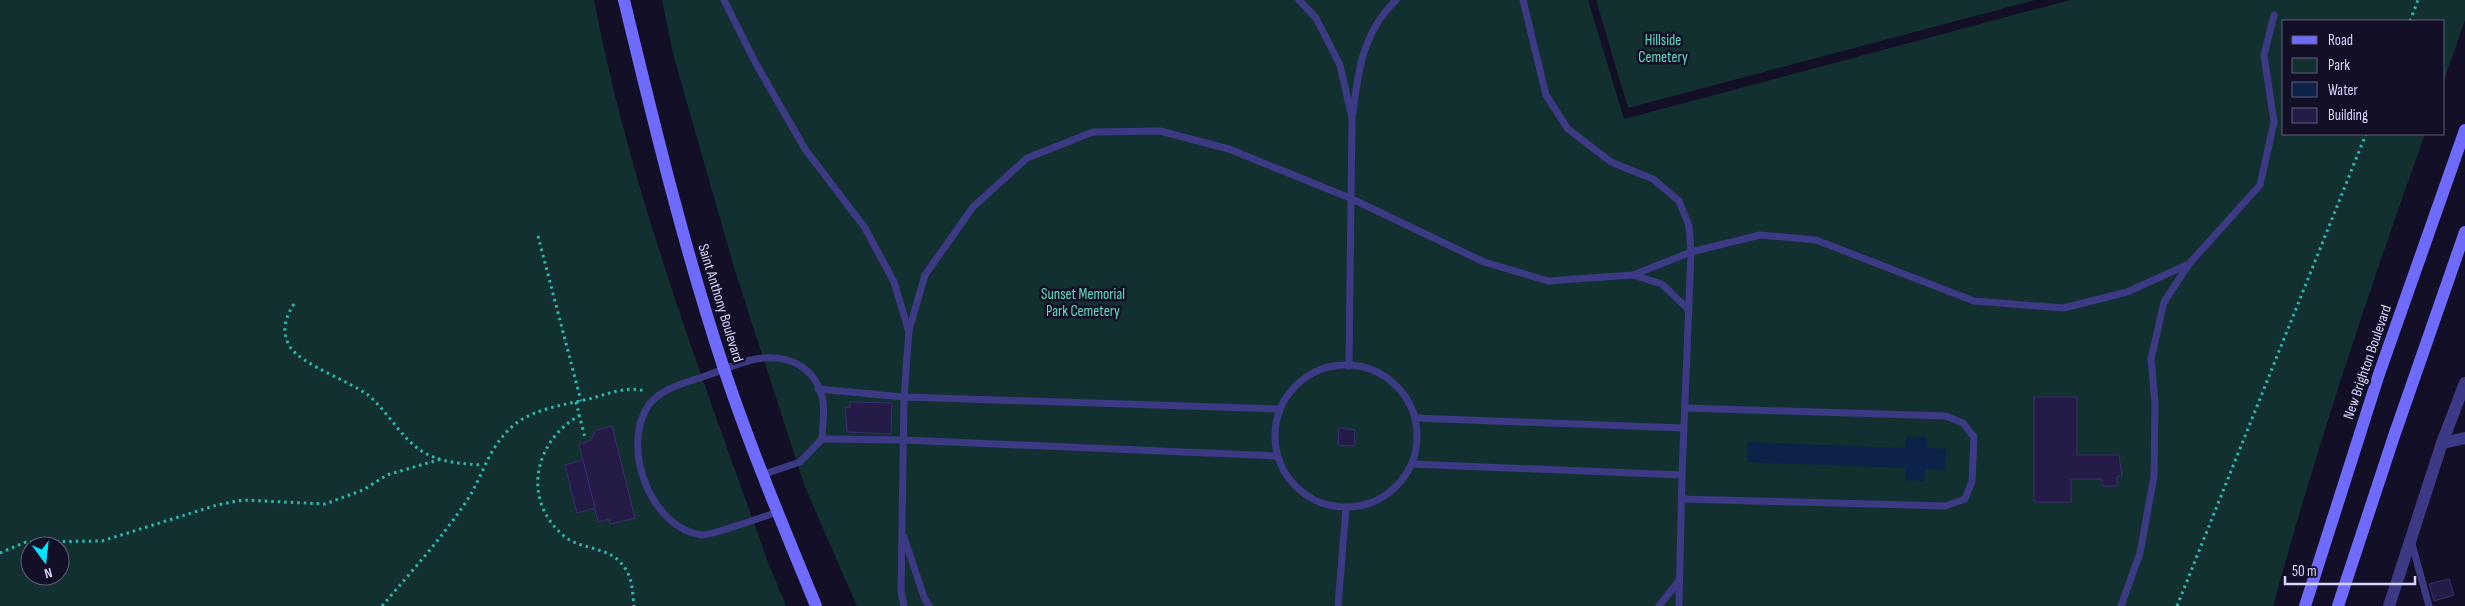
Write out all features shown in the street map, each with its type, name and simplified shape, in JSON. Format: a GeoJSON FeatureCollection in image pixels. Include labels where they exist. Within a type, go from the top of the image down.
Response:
{"type":"FeatureCollection","features":[{"type":"Feature","properties":{"kind":"main road","name":"Saint Anthony Boulevard"},"geometry":{"type":"LineString","coordinates":[[624,0],[683,236],[724,370],[762,475],[816,606]]}},
{"type":"Feature","properties":{"kind":"main road","name":"New Brighton Boulevard"},"geometry":{"type":"LineString","coordinates":[[2305,606],[2379,374],[2465,130]]}},
{"type":"Feature","properties":{"kind":"main road"},"geometry":{"type":"LineString","coordinates":[[2338,606],[2394,436],[2465,232]]}},
{"type":"Feature","properties":{"kind":"street"},"geometry":{"type":"LineString","coordinates":[[2389,606],[2442,443],[2465,383]]}},
{"type":"Feature","properties":{"kind":"street"},"geometry":{"type":"LineString","coordinates":[[2442,443],[2465,438]]}},
{"type":"Feature","properties":{"kind":"lane"},"geometry":{"type":"LineString","coordinates":[[724,0],[755,62],[805,149],[865,228],[894,282],[908,330]]}},
{"type":"Feature","properties":{"kind":"lane"},"geometry":{"type":"LineString","coordinates":[[1299,0],[1316,18],[1340,65],[1352,118]]}},
{"type":"Feature","properties":{"kind":"lane"},"geometry":{"type":"LineString","coordinates":[[1349,366],[1352,118],[1359,64],[1373,29],[1396,0]]}},
{"type":"Feature","properties":{"kind":"lane"},"geometry":{"type":"LineString","coordinates":[[1522,2],[1546,95],[1568,128],[1610,162],[1653,179],[1679,201],[1689,226],[1691,252],[1683,428],[1678,581],[1679,606]]}},
{"type":"Feature","properties":{"kind":"lane"},"geometry":{"type":"LineString","coordinates":[[2117,606],[2123,603],[2140,553],[2154,476],[2155,403],[2150,359],[2164,302],[2189,264],[2260,185],[2274,122],[2264,55],[2274,15]]}},
{"type":"Feature","properties":{"kind":"lane"},"geometry":{"type":"LineString","coordinates":[[904,606],[901,591],[904,397],[908,330],[925,275],[973,207],[1027,158],[1093,132],[1160,131],[1229,149],[1350,198],[1484,262],[1548,281],[1632,275],[1691,252],[1760,235],[1816,240],[1974,301],[2064,308],[2126,292],[2189,264]]}},
{"type":"Feature","properties":{"kind":"lane"},"geometry":{"type":"LineString","coordinates":[[1632,275],[1662,284],[1689,310]]}},
{"type":"Feature","properties":{"kind":"lane"},"geometry":{"type":"LineString","coordinates":[[762,475],[800,462],[822,439],[823,402],[813,374],[789,359],[752,360],[666,390],[658,396],[642,418],[638,452],[650,492],[667,518],[691,533],[704,536],[778,512]]}},
{"type":"Feature","properties":{"kind":"lane"},"geometry":{"type":"LineString","coordinates":[[1333,366],[1349,366],[1363,367],[1394,383],[1407,398],[1415,418],[1418,438],[1412,464],[1400,483],[1382,498],[1362,506],[1346,508],[1331,506],[1303,494],[1281,467],[1277,456],[1274,430],[1280,410],[1293,388],[1311,374],[1333,366]]}},
{"type":"Feature","properties":{"kind":"lane"},"geometry":{"type":"LineString","coordinates":[[818,389],[904,397],[1280,410]]}},
{"type":"Feature","properties":{"kind":"lane"},"geometry":{"type":"LineString","coordinates":[[1681,499],[1945,506],[1965,499],[1972,481],[1973,463],[1974,437],[1963,423],[1946,416],[1685,408]]}},
{"type":"Feature","properties":{"kind":"lane"},"geometry":{"type":"LineString","coordinates":[[1415,418],[1683,428]]}},
{"type":"Feature","properties":{"kind":"lane"},"geometry":{"type":"LineString","coordinates":[[822,439],[904,440],[1277,456]]}},
{"type":"Feature","properties":{"kind":"lane"},"geometry":{"type":"LineString","coordinates":[[1412,464],[1682,475]]}},
{"type":"Feature","properties":{"kind":"lane"},"geometry":{"type":"LineString","coordinates":[[1338,606],[1346,508]]}},
{"type":"Feature","properties":{"kind":"lane"},"geometry":{"type":"LineString","coordinates":[[903,532],[924,597],[929,606]]}},
{"type":"Feature","properties":{"kind":"lane"},"geometry":{"type":"LineString","coordinates":[[2411,541],[2429,606]]}},
{"type":"Feature","properties":{"kind":"lane"},"geometry":{"type":"LineString","coordinates":[[1659,606],[1678,581]]}},
{"type":"Feature","properties":{"kind":"path"},"geometry":{"type":"LineString","coordinates":[[2410,20],[2418,0]]}},
{"type":"Feature","properties":{"kind":"path"},"geometry":{"type":"LineString","coordinates":[[2176,606],[2366,135]]}},
{"type":"Feature","properties":{"kind":"path"},"geometry":{"type":"LineString","coordinates":[[538,236],[579,402],[585,438]]}},
{"type":"Feature","properties":{"kind":"path"},"geometry":{"type":"LineString","coordinates":[[294,304],[286,318],[284,333],[291,348],[301,357],[368,395],[415,447],[430,456],[455,463],[483,465]]}},
{"type":"Feature","properties":{"kind":"path"},"geometry":{"type":"LineString","coordinates":[[382,606],[454,520],[471,495],[483,465],[499,440],[516,424],[541,412],[620,391],[638,389],[658,396]]}},
{"type":"Feature","properties":{"kind":"path"},"geometry":{"type":"LineString","coordinates":[[580,415],[554,434],[542,456],[538,478],[539,496],[552,522],[565,536],[581,545],[608,552],[628,571],[632,583],[634,606]]}},
{"type":"Feature","properties":{"kind":"path"},"geometry":{"type":"LineString","coordinates":[[0,553],[26,542],[102,541],[217,505],[242,500],[325,504],[355,493],[387,475],[441,459]]}},
{"type":"Feature","properties":{"kind":"green space"},"geometry":{"type":"Polygon","coordinates":[[[0,0],[594,0],[609,72],[628,143],[670,284],[768,562],[786,606],[0,606],[0,0]]]}},
{"type":"Feature","properties":{"kind":"green space","name":"Sunset Memorial Park Cemetery"},"geometry":{"type":"Polygon","coordinates":[[[662,0],[1588,0],[1624,119],[2070,0],[2465,0],[2465,20],[2445,78],[2445,20],[2282,20],[2282,135],[2425,135],[2344,368],[2273,606],[857,606],[805,487],[736,274],[673,54],[662,0]]]}},
{"type":"Feature","properties":{"kind":"green space","name":"Hillside Cemetery"},"geometry":{"type":"Polygon","coordinates":[[[1596,0],[2035,0],[1628,108],[1596,0]]]}},
{"type":"Feature","properties":{"kind":"water"},"geometry":{"type":"Polygon","coordinates":[[[1906,437],[1927,438],[1927,448],[1946,449],[1945,470],[1925,469],[1924,481],[1905,480],[1906,468],[1747,462],[1748,442],[1905,448],[1906,437]]]}},
{"type":"Feature","properties":{"kind":"building"},"geometry":{"type":"Polygon","coordinates":[[[2034,397],[2077,397],[2077,455],[2119,455],[2122,476],[2117,476],[2117,486],[2102,486],[2102,479],[2071,479],[2071,502],[2034,502],[2034,397]]]}},
{"type":"Feature","properties":{"kind":"building"},"geometry":{"type":"Polygon","coordinates":[[[850,402],[892,403],[891,434],[847,432],[845,407],[850,408],[850,402]]]}},
{"type":"Feature","properties":{"kind":"building"},"geometry":{"type":"Polygon","coordinates":[[[612,426],[635,518],[610,524],[609,519],[598,522],[579,444],[590,441],[596,430],[612,426]]]}},
{"type":"Feature","properties":{"kind":"building"},"geometry":{"type":"Polygon","coordinates":[[[1339,428],[1355,430],[1354,446],[1338,445],[1339,428]]]}},
{"type":"Feature","properties":{"kind":"building"},"geometry":{"type":"Polygon","coordinates":[[[583,460],[595,508],[577,513],[565,465],[583,460]]]}},
{"type":"Feature","properties":{"kind":"building"},"geometry":{"type":"Polygon","coordinates":[[[2449,579],[2454,595],[2434,601],[2429,584],[2449,579]]]}}]}
